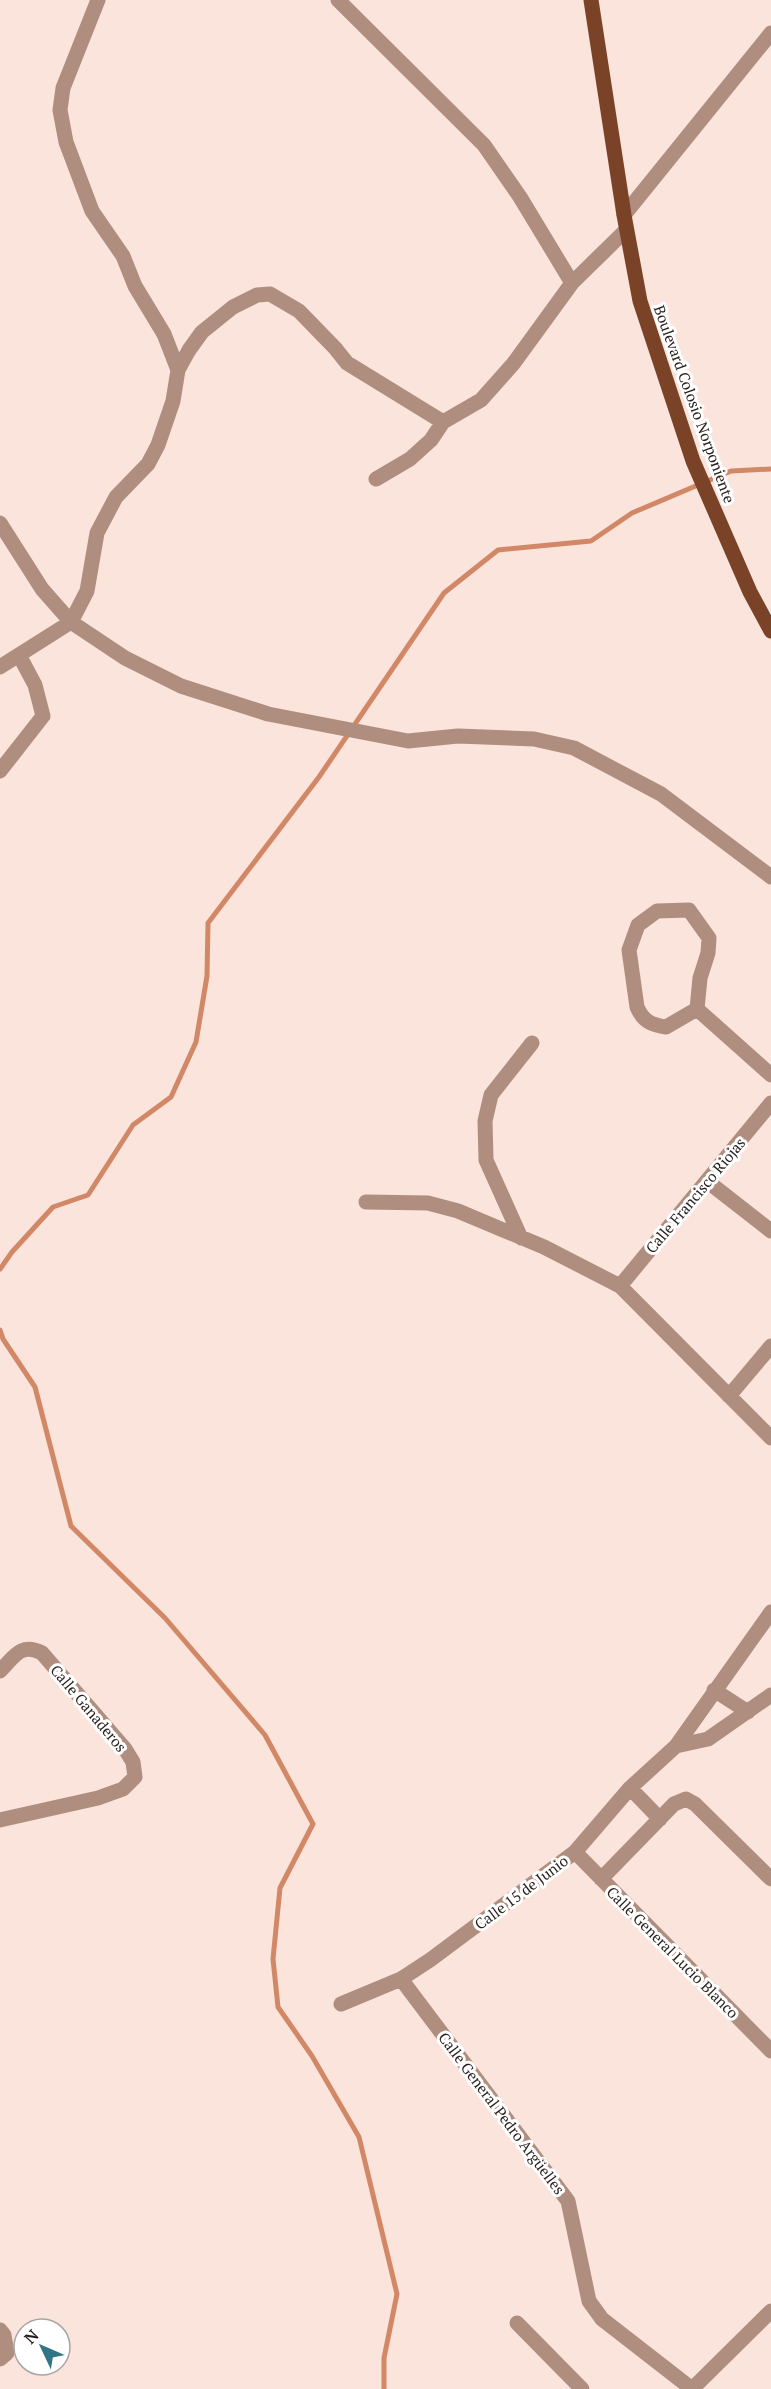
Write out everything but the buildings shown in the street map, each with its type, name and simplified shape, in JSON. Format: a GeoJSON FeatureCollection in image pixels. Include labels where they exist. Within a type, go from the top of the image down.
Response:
{"type":"FeatureCollection","features":[{"type":"Feature","properties":{"kind":"main road","name":"Boulevard Colosio Norponiente"},"geometry":{"type":"LineString","coordinates":[[591,0],[625,222],[640,301],[693,461],[750,592],[771,631]]}},
{"type":"Feature","properties":{"kind":"street"},"geometry":{"type":"LineString","coordinates":[[98,0],[63,88],[60,110],[66,141],[92,211],[123,256],[135,286],[164,334],[178,370]]}},
{"type":"Feature","properties":{"kind":"street"},"geometry":{"type":"LineString","coordinates":[[339,0],[483,145],[520,197],[572,283]]}},
{"type":"Feature","properties":{"kind":"street"},"geometry":{"type":"LineString","coordinates":[[376,479],[410,459],[431,440],[442,422],[481,400],[513,364],[572,283],[625,222],[771,33]]}},
{"type":"Feature","properties":{"kind":"street"},"geometry":{"type":"LineString","coordinates":[[0,667],[71,622],[87,591],[96,533],[116,497],[148,465],[159,445],[173,401],[178,370],[202,332],[233,307],[257,295],[270,294],[299,311],[347,363],[442,422]]}},
{"type":"Feature","properties":{"kind":"street"},"geometry":{"type":"LineString","coordinates":[[0,523],[42,589],[71,622],[125,658],[181,686],[268,714],[408,741],[458,736],[534,739],[574,748],[661,794],[771,877]]}},
{"type":"Feature","properties":{"kind":"street"},"geometry":{"type":"LineString","coordinates":[[0,771],[43,716],[34,685],[19,655]]}},
{"type":"Feature","properties":{"kind":"street"},"geometry":{"type":"LineString","coordinates":[[688,910],[709,938],[708,952],[700,978],[697,1009],[666,1027],[649,1023],[641,1016],[637,1007],[629,950],[638,925],[657,911],[688,910]]}},
{"type":"Feature","properties":{"kind":"street"},"geometry":{"type":"LineString","coordinates":[[697,1009],[771,1075]]}},
{"type":"Feature","properties":{"kind":"street"},"geometry":{"type":"LineString","coordinates":[[521,1238],[486,1160],[485,1121],[491,1095],[532,1043]]}},
{"type":"Feature","properties":{"kind":"street","name":"Calle Francisco Riojas"},"geometry":{"type":"LineString","coordinates":[[620,1286],[771,1103]]}},
{"type":"Feature","properties":{"kind":"street"},"geometry":{"type":"LineString","coordinates":[[707,1180],[771,1231]]}},
{"type":"Feature","properties":{"kind":"street"},"geometry":{"type":"LineString","coordinates":[[366,1202],[428,1203],[458,1211],[521,1238],[620,1286],[771,1438]]}},
{"type":"Feature","properties":{"kind":"street"},"geometry":{"type":"LineString","coordinates":[[729,1396],[771,1346]]}},
{"type":"Feature","properties":{"kind":"street","name":"Calle 15 de Junio"},"geometry":{"type":"LineString","coordinates":[[341,2004],[401,1979],[575,1852],[630,1788],[676,1746],[771,1612]]}},
{"type":"Feature","properties":{"kind":"street","name":"Calle Ganaderos"},"geometry":{"type":"LineString","coordinates":[[0,1671],[22,1649],[32,1647],[42,1653],[125,1749],[133,1762],[135,1777],[123,1789],[98,1798],[0,1820]]}},
{"type":"Feature","properties":{"kind":"street"},"geometry":{"type":"LineString","coordinates":[[714,1690],[748,1712]]}},
{"type":"Feature","properties":{"kind":"street"},"geometry":{"type":"LineString","coordinates":[[676,1746],[708,1739],[771,1695]]}},
{"type":"Feature","properties":{"kind":"street"},"geometry":{"type":"LineString","coordinates":[[630,1788],[660,1819]]}},
{"type":"Feature","properties":{"kind":"street"},"geometry":{"type":"LineString","coordinates":[[601,1879],[674,1804],[686,1799],[695,1804],[771,1879]]}},
{"type":"Feature","properties":{"kind":"street","name":"Calle General Lucio Blanco"},"geometry":{"type":"LineString","coordinates":[[575,1852],[771,2051]]}},
{"type":"Feature","properties":{"kind":"street","name":"Calle General Pedro Argüelles"},"geometry":{"type":"LineString","coordinates":[[401,1979],[568,2201],[589,2301],[602,2319],[692,2389]]}},
{"type":"Feature","properties":{"kind":"street"},"geometry":{"type":"LineString","coordinates":[[692,2389],[771,2311]]}},
{"type":"Feature","properties":{"kind":"street"},"geometry":{"type":"LineString","coordinates":[[517,2323],[582,2389]]}},
{"type":"Feature","properties":{"kind":"street"},"geometry":{"type":"LineString","coordinates":[[0,2360],[7,2353],[2,2332]]}},
{"type":"Feature","properties":{"kind":"waterway"},"geometry":{"type":"LineString","coordinates":[[0,1269],[12,1252],[53,1207],[88,1195],[133,1125],[171,1097],[196,1042],[207,976],[208,923],[319,777],[444,593],[498,550],[591,541],[632,513],[731,471],[771,469]]}},
{"type":"Feature","properties":{"kind":"waterway"},"geometry":{"type":"LineString","coordinates":[[0,1330],[3,1339],[35,1387],[71,1526],[165,1618],[265,1735],[313,1824],[280,1888],[273,1959],[278,2007],[312,2056],[359,2137],[397,2294],[384,2358],[384,2389]]}}]}
